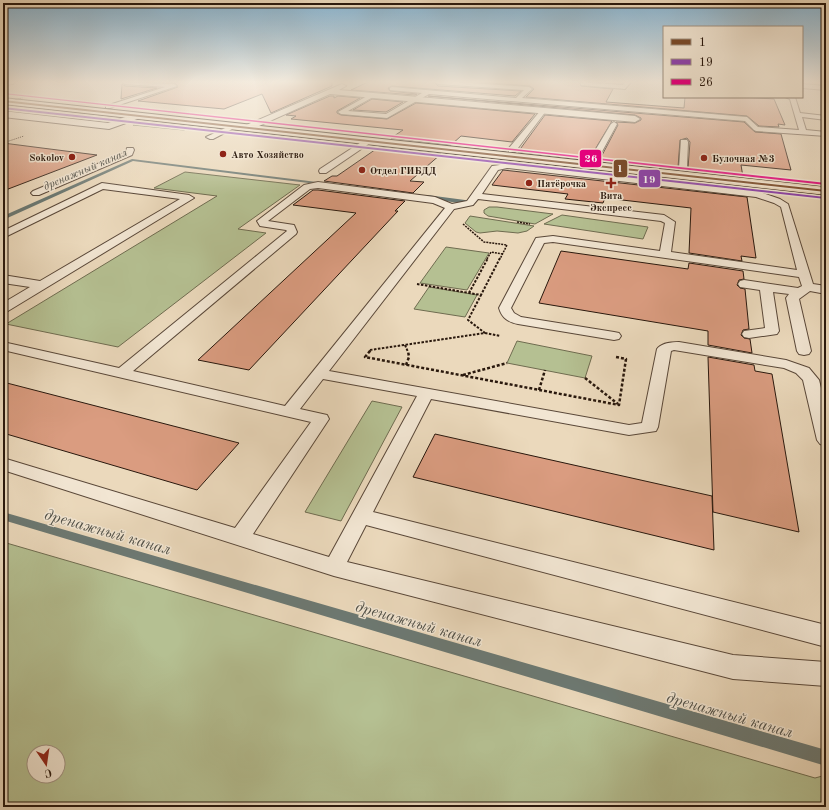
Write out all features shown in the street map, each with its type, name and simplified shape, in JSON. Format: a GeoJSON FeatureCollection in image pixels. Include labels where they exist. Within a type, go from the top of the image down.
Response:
{"type":"FeatureCollection","features":[{"type":"Feature","properties":{"kind":"highway"},"geometry":{"type":"LineString","coordinates":[[174,120],[369,141],[632,175],[826,191]]}},
{"type":"Feature","properties":{"kind":"highway"},"geometry":{"type":"LineString","coordinates":[[229,120],[826,184]]}},
{"type":"Feature","properties":{"kind":"street"},"geometry":{"type":"LineString","coordinates":[[54,120],[109,126],[126,120]]}},
{"type":"Feature","properties":{"kind":"street"},"geometry":{"type":"LineString","coordinates":[[247,128],[266,120]]}},
{"type":"Feature","properties":{"kind":"lane"},"geometry":{"type":"LineString","coordinates":[[512,150],[536,120]]}},
{"type":"Feature","properties":{"kind":"lane"},"geometry":{"type":"LineString","coordinates":[[747,120],[756,128],[826,134]]}},
{"type":"Feature","properties":{"kind":"lane"},"geometry":{"type":"LineString","coordinates":[[799,120],[804,132]]}},
{"type":"Feature","properties":{"kind":"lane"},"geometry":{"type":"LineString","coordinates":[[594,159],[614,124]]}},
{"type":"Feature","properties":{"kind":"lane"},"geometry":{"type":"LineString","coordinates":[[210,137],[234,126]]}},
{"type":"Feature","properties":{"kind":"lane"},"geometry":{"type":"LineString","coordinates":[[323,171],[369,141]]}},
{"type":"Feature","properties":{"kind":"lane"},"geometry":{"type":"LineString","coordinates":[[683,168],[684,142]]}},
{"type":"Feature","properties":{"kind":"lane"},"geometry":{"type":"LineString","coordinates":[[36,193],[129,153],[130,150]]}},
{"type":"Feature","properties":{"kind":"lane"},"geometry":{"type":"LineString","coordinates":[[122,374],[292,232],[290,227],[264,224],[262,221],[307,187],[318,185],[435,200],[451,207],[470,203],[495,168],[502,166],[632,175],[756,194],[785,206],[804,274],[804,290]]}},
{"type":"Feature","properties":{"kind":"lane"},"geometry":{"type":"LineString","coordinates":[[3,235],[102,186],[189,198],[3,308]]}},
{"type":"Feature","properties":{"kind":"lane"},"geometry":{"type":"LineString","coordinates":[[476,196],[664,218],[670,222],[665,255]]}},
{"type":"Feature","properties":{"kind":"lane"},"geometry":{"type":"LineString","coordinates":[[289,412],[451,207]]}},
{"type":"Feature","properties":{"kind":"lane"},"geometry":{"type":"LineString","coordinates":[[614,336],[518,320],[509,316],[504,308],[540,240],[553,239],[597,251],[665,255],[804,274]]}},
{"type":"Feature","properties":{"kind":"lane"},"geometry":{"type":"LineString","coordinates":[[3,279],[41,285]]}},
{"type":"Feature","properties":{"kind":"lane"},"geometry":{"type":"LineString","coordinates":[[744,284],[804,290],[826,290]]}},
{"type":"Feature","properties":{"kind":"lane"},"geometry":{"type":"LineString","coordinates":[[750,334],[772,331],[766,287]]}},
{"type":"Feature","properties":{"kind":"lane"},"geometry":{"type":"LineString","coordinates":[[804,290],[792,298],[804,351]]}},
{"type":"Feature","properties":{"kind":"lane"},"geometry":{"type":"LineString","coordinates":[[3,346],[320,419],[240,537]]}},
{"type":"Feature","properties":{"kind":"lane"},"geometry":{"type":"LineString","coordinates":[[319,374],[629,430],[650,427],[664,349],[679,346],[786,364],[799,368],[808,374],[811,380],[826,440]]}},
{"type":"Feature","properties":{"kind":"lane"},"geometry":{"type":"LineString","coordinates":[[334,567],[426,393]]}},
{"type":"Feature","properties":{"kind":"lane"},"geometry":{"type":"LineString","coordinates":[[3,464],[334,567],[733,667],[826,674]]}},
{"type":"Feature","properties":{"kind":"lane"},"geometry":{"type":"LineString","coordinates":[[361,516],[826,636]]}},
{"type":"Feature","properties":{"kind":"path"},"geometry":{"type":"LineString","coordinates":[[466,219],[462,223],[484,242],[507,245],[468,320],[485,333]]}},
{"type":"Feature","properties":{"kind":"path"},"geometry":{"type":"LineString","coordinates":[[469,293],[492,252],[503,254]]}},
{"type":"Feature","properties":{"kind":"path"},"geometry":{"type":"LineString","coordinates":[[393,280],[482,295]]}},
{"type":"Feature","properties":{"kind":"path"},"geometry":{"type":"LineString","coordinates":[[342,345],[371,350],[485,333],[501,336]]}},
{"type":"Feature","properties":{"kind":"path"},"geometry":{"type":"LineString","coordinates":[[406,345],[410,352],[409,360],[406,365]]}},
{"type":"Feature","properties":{"kind":"path"},"geometry":{"type":"LineString","coordinates":[[371,350],[365,357],[619,405]]}},
{"type":"Feature","properties":{"kind":"path"},"geometry":{"type":"LineString","coordinates":[[610,356],[626,359],[619,405]]}},
{"type":"Feature","properties":{"kind":"path"},"geometry":{"type":"LineString","coordinates":[[461,375],[507,363]]}},
{"type":"Feature","properties":{"kind":"path"},"geometry":{"type":"LineString","coordinates":[[539,390],[545,370]]}},
{"type":"Feature","properties":{"kind":"path"},"geometry":{"type":"LineString","coordinates":[[585,378],[619,405]]}},
{"type":"Feature","properties":{"kind":"green space"},"geometry":{"type":"Polygon","coordinates":[[[82,120],[115,120],[107,123],[82,120]]]}},
{"type":"Feature","properties":{"kind":"green space"},"geometry":{"type":"Polygon","coordinates":[[[141,122],[191,127],[184,130],[133,125],[141,122]]]}},
{"type":"Feature","properties":{"kind":"green space"},"geometry":{"type":"Polygon","coordinates":[[[185,172],[300,185],[238,229],[266,233],[118,347],[6,324],[217,196],[154,188],[185,172]]]}},
{"type":"Feature","properties":{"kind":"green space"},"geometry":{"type":"Polygon","coordinates":[[[489,207],[553,214],[535,224],[488,216],[484,213],[484,210],[489,207]]]}},
{"type":"Feature","properties":{"kind":"green space"},"geometry":{"type":"Polygon","coordinates":[[[562,215],[648,227],[643,239],[544,224],[562,215]]]}},
{"type":"Feature","properties":{"kind":"green space"},"geometry":{"type":"Polygon","coordinates":[[[470,216],[534,226],[527,231],[518,233],[497,231],[480,233],[476,232],[465,223],[470,216]]]}},
{"type":"Feature","properties":{"kind":"green space"},"geometry":{"type":"Polygon","coordinates":[[[446,247],[489,253],[467,290],[420,283],[446,247]]]}},
{"type":"Feature","properties":{"kind":"green space"},"geometry":{"type":"Polygon","coordinates":[[[429,287],[477,295],[465,317],[414,309],[429,287]]]}},
{"type":"Feature","properties":{"kind":"green space"},"geometry":{"type":"Polygon","coordinates":[[[517,341],[592,356],[585,378],[507,363],[517,341]]]}},
{"type":"Feature","properties":{"kind":"green space"},"geometry":{"type":"Polygon","coordinates":[[[372,401],[402,407],[341,521],[305,512],[372,401]]]}},
{"type":"Feature","properties":{"kind":"green space"},"geometry":{"type":"Polygon","coordinates":[[[3,542],[815,778],[826,775],[826,807],[3,807],[3,542]]]}},
{"type":"Feature","properties":{"kind":"building"},"geometry":{"type":"Polygon","coordinates":[[[299,120],[530,120],[512,142],[461,136],[451,145],[391,138],[403,130],[299,120]]]}},
{"type":"Feature","properties":{"kind":"building"},"geometry":{"type":"Polygon","coordinates":[[[541,120],[612,121],[589,160],[518,152],[541,120]]]}},
{"type":"Feature","properties":{"kind":"building"},"geometry":{"type":"Polygon","coordinates":[[[641,120],[717,120],[744,122],[755,132],[781,134],[791,170],[741,165],[743,177],[686,170],[688,168],[690,142],[687,138],[680,140],[679,170],[599,161],[618,125],[616,122],[635,123],[641,120]]]}},
{"type":"Feature","properties":{"kind":"building"},"geometry":{"type":"Polygon","coordinates":[[[752,120],[783,120],[785,125],[778,124],[779,127],[759,126],[752,120]]]}},
{"type":"Feature","properties":{"kind":"building"},"geometry":{"type":"Polygon","coordinates":[[[3,143],[42,148],[97,155],[3,191],[3,143]]]}},
{"type":"Feature","properties":{"kind":"building"},"geometry":{"type":"Polygon","coordinates":[[[379,147],[441,154],[410,181],[424,182],[413,193],[324,181],[332,176],[337,176],[379,147]]]}},
{"type":"Feature","properties":{"kind":"building"},"geometry":{"type":"Polygon","coordinates":[[[510,162],[745,188],[509,163],[510,162]]]}},
{"type":"Feature","properties":{"kind":"building"},"geometry":{"type":"Polygon","coordinates":[[[503,170],[747,197],[756,258],[741,256],[742,261],[689,253],[691,208],[605,198],[603,203],[565,199],[568,194],[492,185],[503,170]]]}},
{"type":"Feature","properties":{"kind":"building"},"geometry":{"type":"Polygon","coordinates":[[[313,190],[405,201],[395,211],[398,211],[249,370],[198,360],[356,213],[293,205],[313,190]]]}},
{"type":"Feature","properties":{"kind":"building"},"geometry":{"type":"Polygon","coordinates":[[[561,251],[688,269],[689,263],[743,271],[744,279],[739,280],[737,285],[740,288],[745,289],[749,329],[743,330],[741,335],[744,338],[750,339],[752,353],[708,345],[708,331],[539,303],[561,251]]]}},
{"type":"Feature","properties":{"kind":"building"},"geometry":{"type":"Polygon","coordinates":[[[708,357],[754,365],[755,371],[772,374],[799,532],[713,512],[708,357]]]}},
{"type":"Feature","properties":{"kind":"building"},"geometry":{"type":"Polygon","coordinates":[[[3,382],[239,443],[197,490],[3,433],[3,382]]]}},
{"type":"Feature","properties":{"kind":"building"},"geometry":{"type":"Polygon","coordinates":[[[435,434],[712,496],[714,550],[413,477],[435,434]]]}},
{"type":"Feature","properties":{"kind":"waterway","name":"дренажный канал"},"geometry":{"type":"LineString","coordinates":[[3,218],[132,160],[325,184]]}},
{"type":"Feature","properties":{"kind":"waterway","name":"дренажный канал"},"geometry":{"type":"LineString","coordinates":[[427,197],[465,202]]}},
{"type":"Feature","properties":{"kind":"waterway","name":"дренажный канал"},"geometry":{"type":"LineString","coordinates":[[3,516],[826,758]]}},
{"type":"Feature","properties":{"kind":"transit line","name":"19"},"geometry":{"type":"LineString","coordinates":[[111,120],[825,198]]}},
{"type":"Feature","properties":{"kind":"transit line","name":"1"},"geometry":{"type":"LineString","coordinates":[[175,120],[826,191]]}},
{"type":"Feature","properties":{"kind":"transit line","name":"26"},"geometry":{"type":"LineString","coordinates":[[240,120],[826,184]]}},
{"type":"Feature","properties":{"kind":"place","name":"Авто Хозяйство"},"geometry":{"type":"Point","coordinates":[223,154]}},
{"type":"Feature","properties":{"kind":"place","name":"Sokolov"},"geometry":{"type":"Point","coordinates":[72,157]}},
{"type":"Feature","properties":{"kind":"place","name":"Булочная №3"},"geometry":{"type":"Point","coordinates":[704,158]}},
{"type":"Feature","properties":{"kind":"place","name":"Отдел ГИБДД"},"geometry":{"type":"Point","coordinates":[362,170]}},
{"type":"Feature","properties":{"kind":"place","name":"Пятёрочка"},"geometry":{"type":"Point","coordinates":[529,183]}},
{"type":"Feature","properties":{"kind":"place","name":"Вита Экспресс"},"geometry":{"type":"Point","coordinates":[611,183]}}]}
